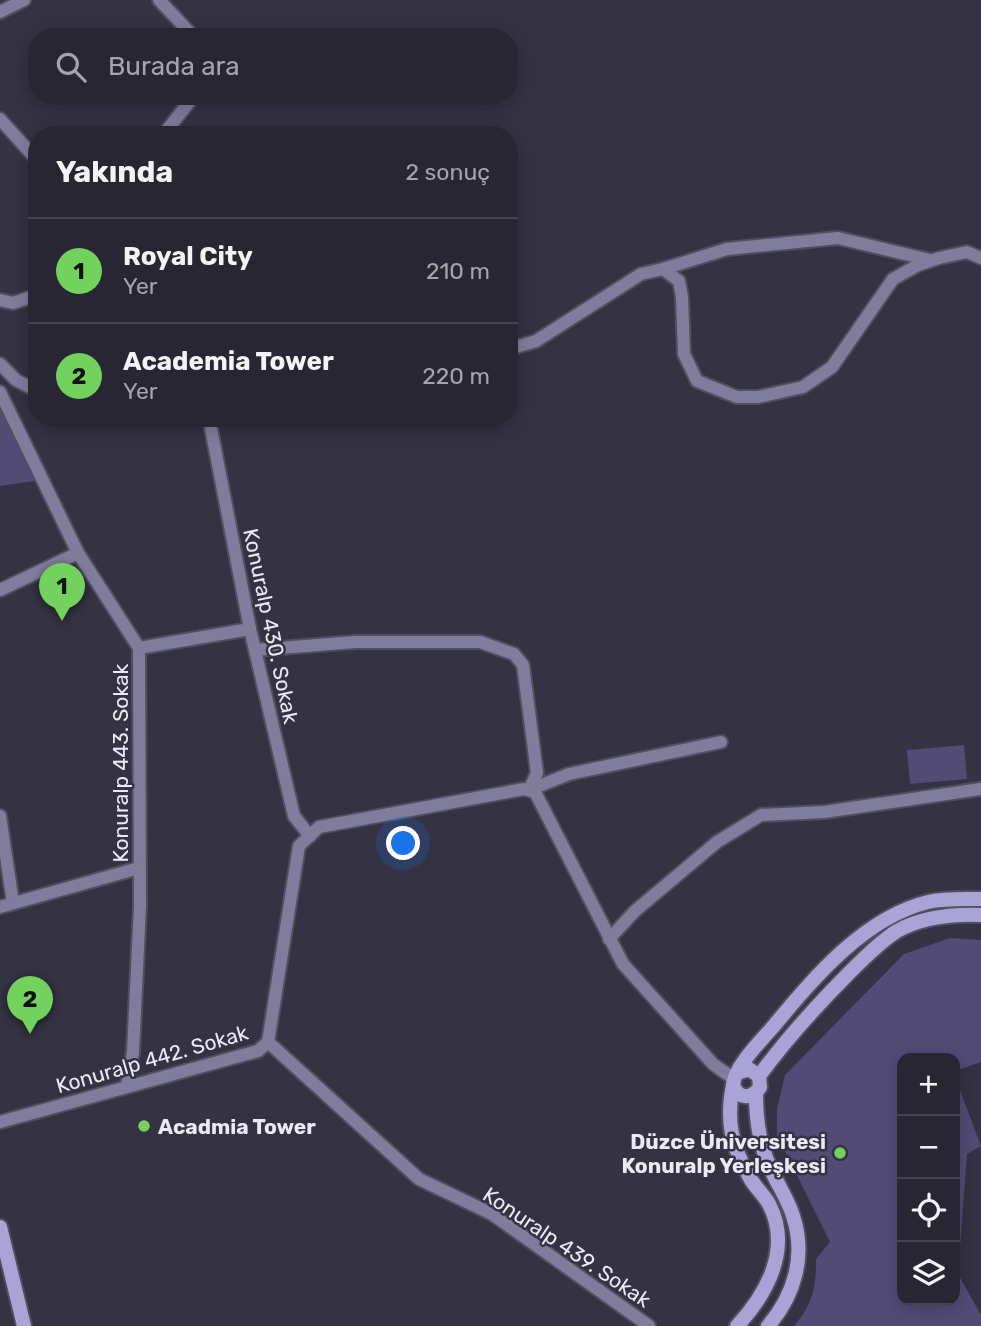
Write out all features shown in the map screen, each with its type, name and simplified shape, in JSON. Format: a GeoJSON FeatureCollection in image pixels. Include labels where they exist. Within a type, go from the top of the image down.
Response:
{"type":"FeatureCollection","features":[{"type":"Feature","properties":{"kind":"main road"},"geometry":{"type":"LineString","coordinates":[[737,1326],[750,1312],[773,1274],[778,1249],[778,1227],[768,1204],[741,1161],[730,1131],[729,1109],[735,1079],[750,1053],[810,983],[873,929],[896,915],[927,902],[960,898],[981,899]]}},
{"type":"Feature","properties":{"kind":"main road"},"geometry":{"type":"LineString","coordinates":[[768,1326],[788,1300],[797,1270],[800,1244],[794,1217],[769,1167],[760,1136],[755,1094],[760,1087],[759,1076],[833,989],[896,932],[923,921],[961,914],[981,915]]}},
{"type":"Feature","properties":{"kind":"main road"},"geometry":{"type":"LineString","coordinates":[[735,1079],[749,1069],[759,1076]]}},
{"type":"Feature","properties":{"kind":"main road"},"geometry":{"type":"LineString","coordinates":[[735,1079],[742,1096],[755,1094]]}},
{"type":"Feature","properties":{"kind":"main road"},"geometry":{"type":"LineString","coordinates":[[0,1227],[24,1326]]}},
{"type":"Feature","properties":{"kind":"street"},"geometry":{"type":"LineString","coordinates":[[0,12],[24,0]]}},
{"type":"Feature","properties":{"kind":"street"},"geometry":{"type":"LineString","coordinates":[[159,0],[185,28]]}},
{"type":"Feature","properties":{"kind":"street"},"geometry":{"type":"LineString","coordinates":[[170,126],[187,105]]}},
{"type":"Feature","properties":{"kind":"street"},"geometry":{"type":"LineString","coordinates":[[0,120],[28,150]]}},
{"type":"Feature","properties":{"kind":"street"},"geometry":{"type":"LineString","coordinates":[[518,346],[536,341],[641,274],[727,249],[838,238],[932,260]]}},
{"type":"Feature","properties":{"kind":"street"},"geometry":{"type":"LineString","coordinates":[[663,269],[679,281],[684,354],[697,381],[737,397],[758,397],[803,387],[832,368],[893,279],[918,264],[932,260],[967,252],[981,258]]}},
{"type":"Feature","properties":{"kind":"street"},"geometry":{"type":"LineString","coordinates":[[0,300],[13,303],[28,298]]}},
{"type":"Feature","properties":{"kind":"street"},"geometry":{"type":"LineString","coordinates":[[0,364],[16,380],[28,386]]}},
{"type":"Feature","properties":{"kind":"street","name":"Konuralp 443. Sokak"},"geometry":{"type":"LineString","coordinates":[[0,391],[78,553],[139,648],[139,868],[133,1052],[127,1086]]}},
{"type":"Feature","properties":{"kind":"street","name":"Konuralp 430. Sokak"},"geometry":{"type":"LineString","coordinates":[[211,427],[250,629],[294,816],[310,836]]}},
{"type":"Feature","properties":{"kind":"street"},"geometry":{"type":"LineString","coordinates":[[0,590],[78,553]]}},
{"type":"Feature","properties":{"kind":"street"},"geometry":{"type":"LineString","coordinates":[[139,648],[250,629]]}},
{"type":"Feature","properties":{"kind":"street"},"geometry":{"type":"LineString","coordinates":[[255,650],[355,642],[425,641],[480,642],[514,654],[523,665],[537,773],[529,790]]}},
{"type":"Feature","properties":{"kind":"street"},"geometry":{"type":"LineString","coordinates":[[529,790],[569,774],[721,742]]}},
{"type":"Feature","properties":{"kind":"street"},"geometry":{"type":"LineString","coordinates":[[310,836],[319,827],[524,789],[535,792],[623,964],[713,1064],[735,1079]]}},
{"type":"Feature","properties":{"kind":"street"},"geometry":{"type":"LineString","coordinates":[[609,939],[635,911],[717,842],[761,815],[824,812],[981,789]]}},
{"type":"Feature","properties":{"kind":"street"},"geometry":{"type":"LineString","coordinates":[[0,816],[6,905],[139,868]]}},
{"type":"Feature","properties":{"kind":"street","name":"Konuralp 442. Sokak"},"geometry":{"type":"LineString","coordinates":[[0,1122],[258,1051],[268,1042],[299,846],[310,836]]}},
{"type":"Feature","properties":{"kind":"street","name":"Konuralp 439. Sokak"},"geometry":{"type":"LineString","coordinates":[[268,1042],[419,1179],[492,1214],[649,1326]]}},
{"type":"Feature","properties":{"kind":"shaded area"},"geometry":{"type":"Polygon","coordinates":[[[0,399],[41,480],[0,486],[0,399]]]}},
{"type":"Feature","properties":{"kind":"shaded area"},"geometry":{"type":"Polygon","coordinates":[[[964,745],[967,779],[910,784],[907,750],[964,745]]]}},
{"type":"Feature","properties":{"kind":"shaded area","name":"Düzce Üniversitesi Konuralp Yerleşkesi"},"geometry":{"type":"Polygon","coordinates":[[[950,938],[981,940],[981,1062],[960,1069],[960,1053],[897,1053],[897,1305],[960,1305],[960,1278],[981,1315],[981,1326],[794,1326],[812,1295],[816,1259],[830,1242],[777,1135],[777,1109],[785,1075],[904,954],[950,938]]]}},
{"type":"Feature","properties":{"kind":"shaded area","name":"Düzce Üniversitesi Konuralp Yerleşkesi"},"geometry":{"type":"Polygon","coordinates":[[[960,1090],[981,1146],[967,1154],[960,1247],[960,1090]]]}},
{"type":"Feature","properties":{"kind":"place","name":"Royal City"},"geometry":{"type":"Point","coordinates":[62,621]}},
{"type":"Feature","properties":{"kind":"place","name":"Academia Tower"},"geometry":{"type":"Point","coordinates":[30,1034]}},
{"type":"Feature","properties":{"kind":"place","name":"Acadmia Tower"},"geometry":{"type":"Point","coordinates":[144,1126]}},
{"type":"Feature","properties":{"kind":"place","name":"Düzce Üniversitesi Konuralp Yerleşkesi"},"geometry":{"type":"Point","coordinates":[840,1153]}}]}
